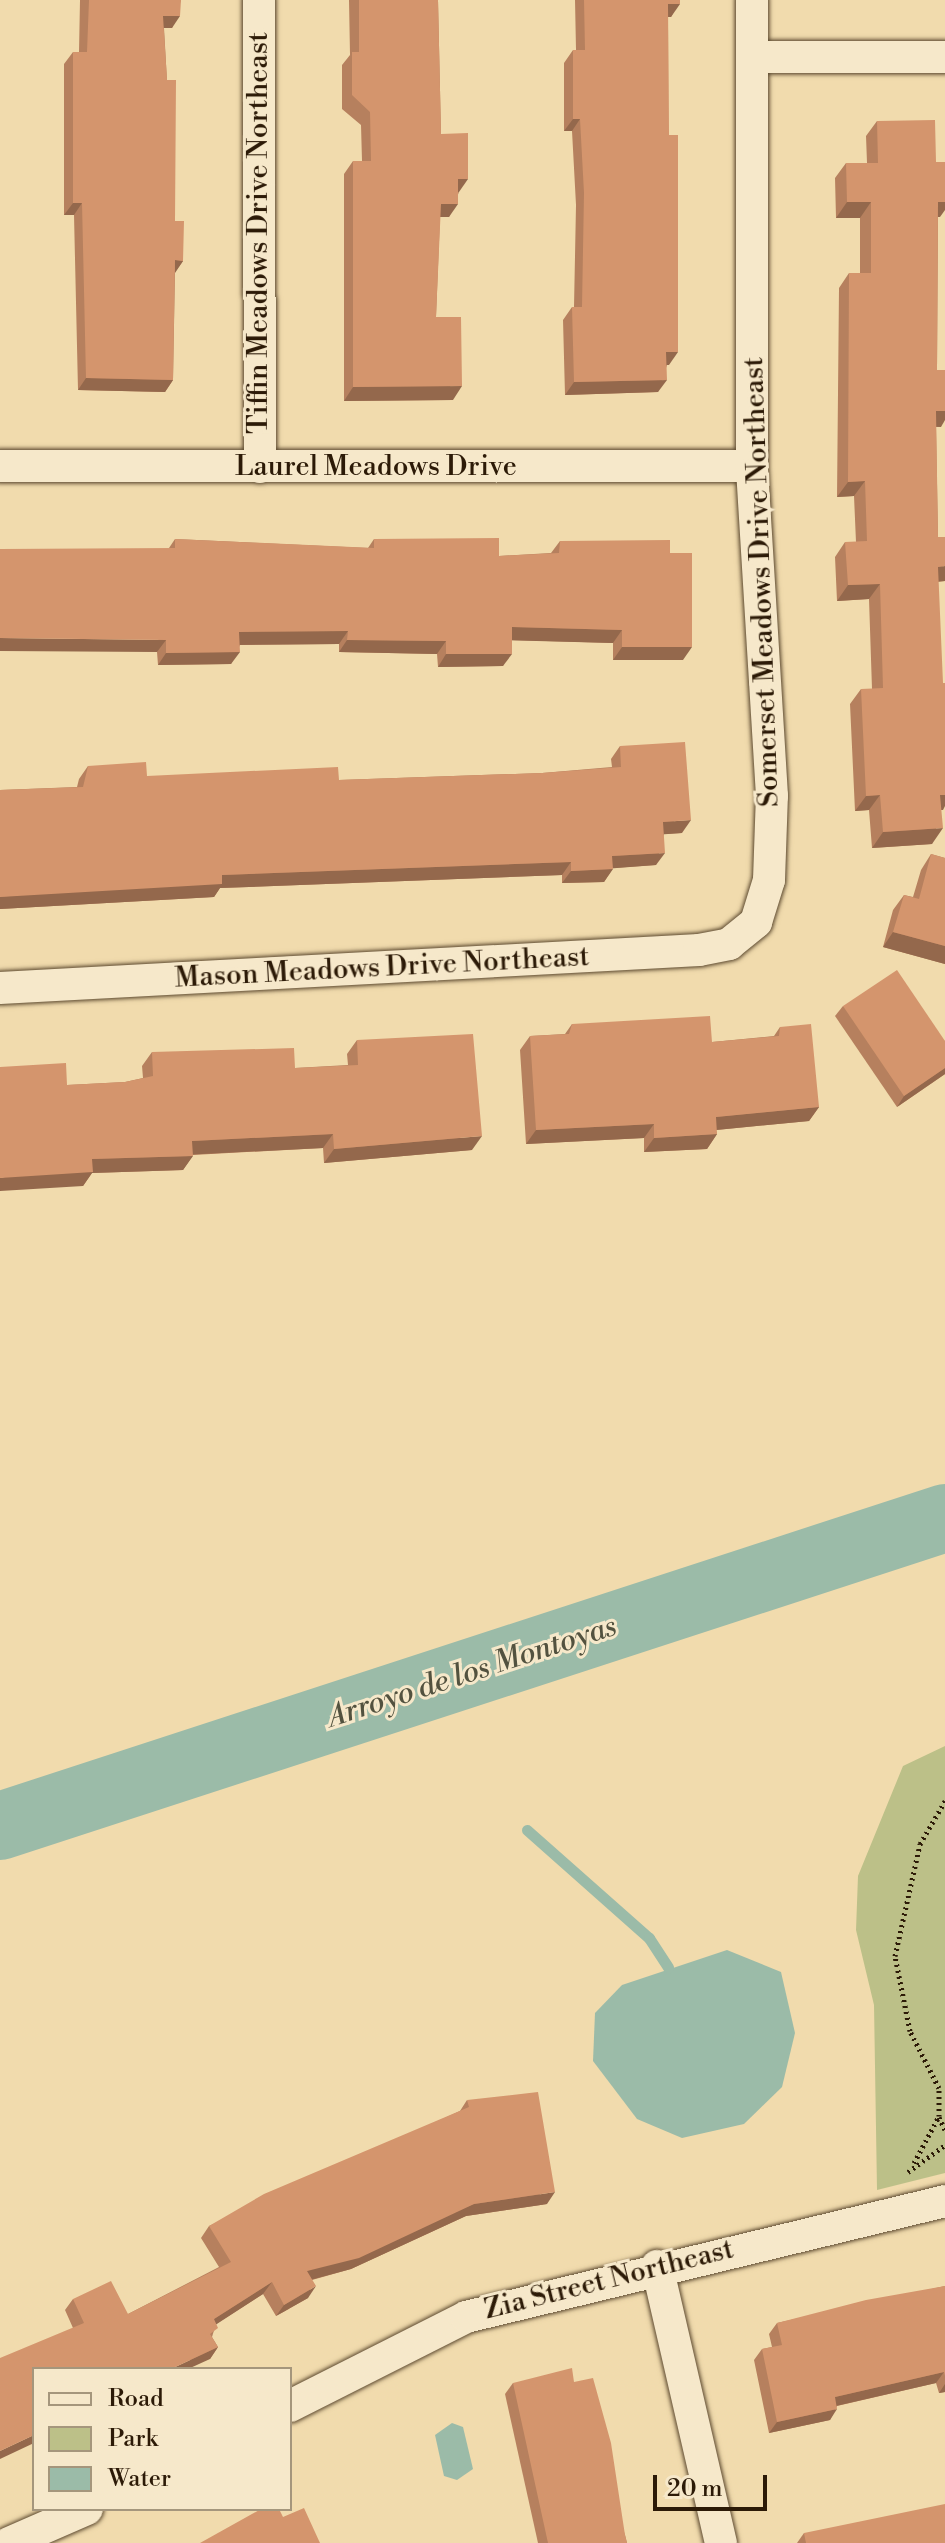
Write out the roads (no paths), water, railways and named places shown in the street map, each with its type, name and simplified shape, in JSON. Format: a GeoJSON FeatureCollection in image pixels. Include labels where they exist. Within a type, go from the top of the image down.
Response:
{"type":"FeatureCollection","features":[{"type":"Feature","properties":{"kind":"street","name":"Tiffin Meadows Drive Northeast"},"geometry":{"type":"LineString","coordinates":[[259,0],[260,467]]}},
{"type":"Feature","properties":{"kind":"street","name":"Somerset Meadows Drive Northeast"},"geometry":{"type":"LineString","coordinates":[[752,0],[752,466],[772,796],[769,880],[756,922]]}},
{"type":"Feature","properties":{"kind":"street"},"geometry":{"type":"LineString","coordinates":[[752,57],[945,57]]}},
{"type":"Feature","properties":{"kind":"street","name":"Laurel Meadows Drive"},"geometry":{"type":"LineString","coordinates":[[0,466],[752,466]]}},
{"type":"Feature","properties":{"kind":"street","name":"Mason Meadows Drive Northeast"},"geometry":{"type":"LineString","coordinates":[[0,988],[699,950],[729,944],[756,922]]}},
{"type":"Feature","properties":{"kind":"street","name":"Zia Street Northeast"},"geometry":{"type":"LineString","coordinates":[[292,2405],[466,2317],[657,2266],[945,2201]]}},
{"type":"Feature","properties":{"kind":"street"},"geometry":{"type":"LineString","coordinates":[[657,2266],[721,2543]]}},
{"type":"Feature","properties":{"kind":"street"},"geometry":{"type":"LineString","coordinates":[[9,2543],[72,2525]]}},
{"type":"Feature","properties":{"kind":"water"},"geometry":{"type":"Polygon","coordinates":[[[727,1950],[781,1972],[795,2033],[782,2087],[744,2124],[682,2138],[637,2119],[593,2061],[595,2013],[622,1985],[727,1950]]]}},
{"type":"Feature","properties":{"kind":"water"},"geometry":{"type":"Polygon","coordinates":[[[452,2423],[463,2427],[473,2469],[457,2480],[444,2476],[435,2435],[452,2423]]]}},
{"type":"Feature","properties":{"kind":"waterway","name":"Arroyo de los Montoyas"},"geometry":{"type":"LineString","coordinates":[[0,1826],[945,1518]]}},
{"type":"Feature","properties":{"kind":"waterway"},"geometry":{"type":"LineString","coordinates":[[527,1830],[649,1938],[668,1967]]}}]}
